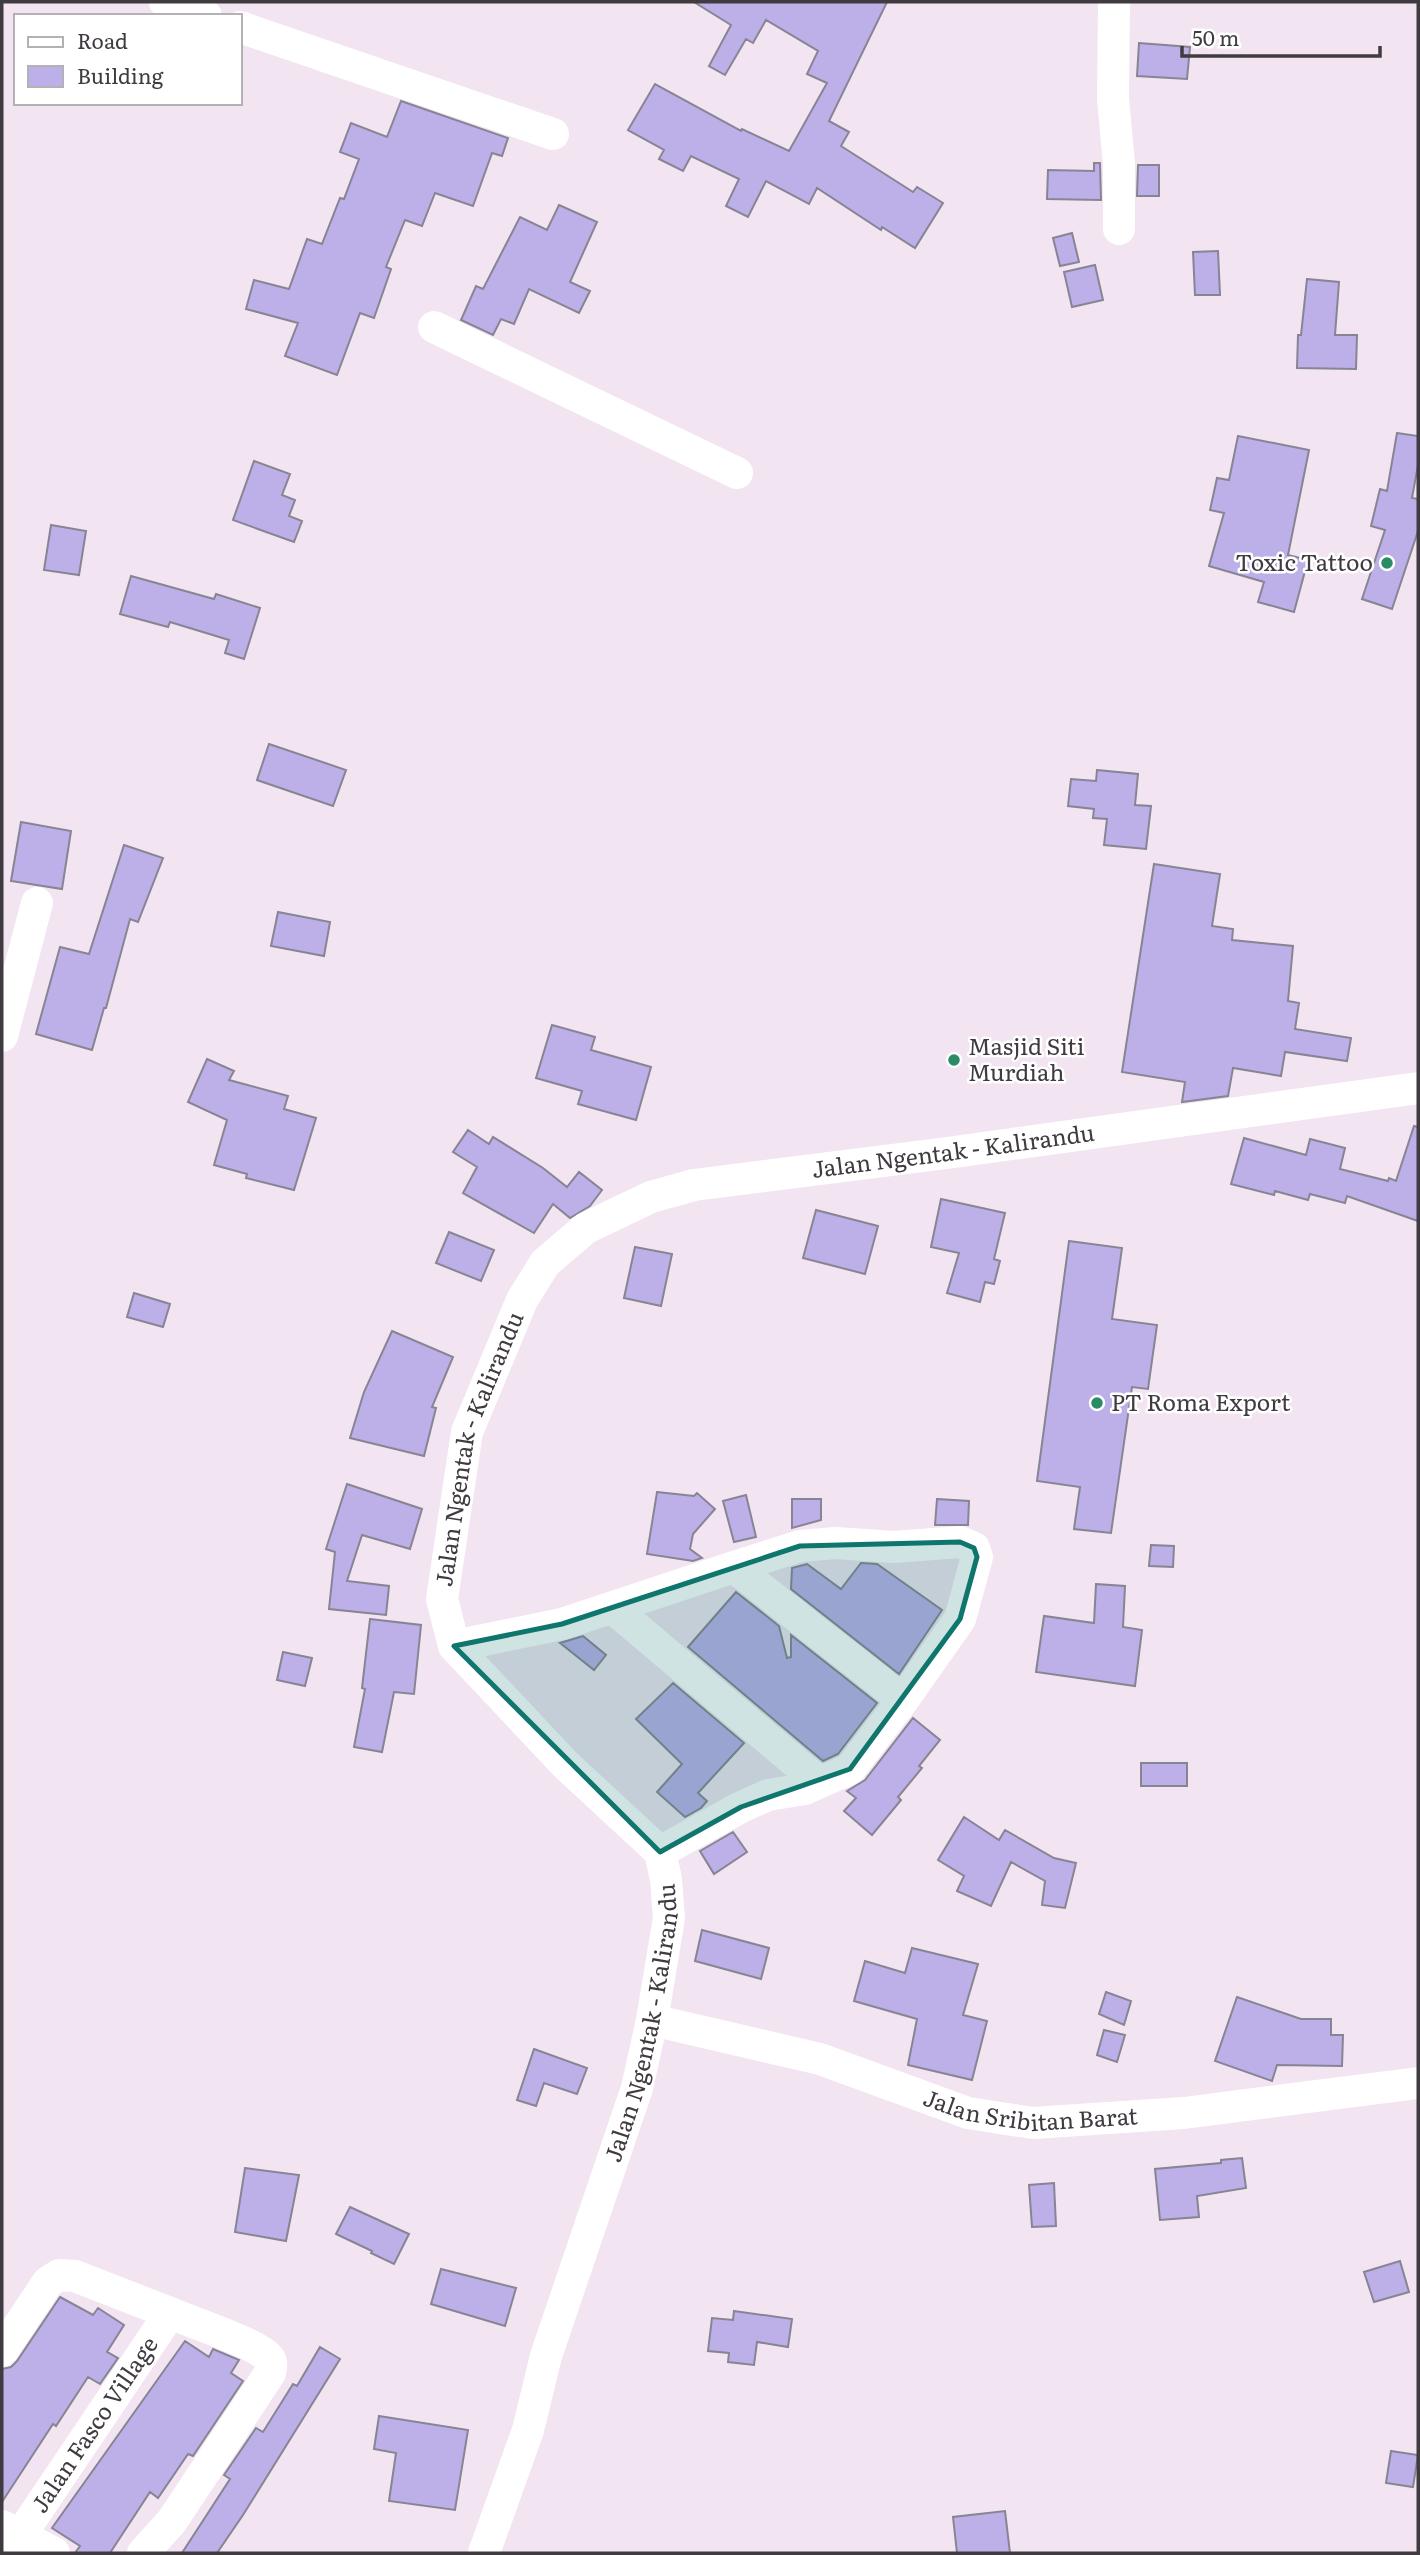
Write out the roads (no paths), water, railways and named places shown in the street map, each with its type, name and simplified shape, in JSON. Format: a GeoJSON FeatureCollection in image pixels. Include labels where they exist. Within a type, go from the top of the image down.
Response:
{"type":"FeatureCollection","features":[{"type":"Feature","properties":{"kind":"street"},"geometry":{"type":"LineString","coordinates":[[165,2],[200,14]]}},
{"type":"Feature","properties":{"kind":"street"},"geometry":{"type":"LineString","coordinates":[[1114,2],[1113,99],[1119,164],[1119,229]]}},
{"type":"Feature","properties":{"kind":"street"},"geometry":{"type":"LineString","coordinates":[[242,28],[553,134]]}},
{"type":"Feature","properties":{"kind":"street"},"geometry":{"type":"LineString","coordinates":[[434,327],[737,473]]}},
{"type":"Feature","properties":{"kind":"street"},"geometry":{"type":"LineString","coordinates":[[2,1036],[37,903]]}},
{"type":"Feature","properties":{"kind":"street","name":"Jalan Ngentak - Kalirandu"},"geometry":{"type":"LineString","coordinates":[[484,2553],[528,2430],[546,2356],[637,2088],[652,2021],[669,1918],[666,1879],[660,1852],[566,1765],[454,1646],[442,1599],[467,1432],[522,1300],[545,1263],[586,1228],[651,1197],[694,1185],[1418,1088]]}},
{"type":"Feature","properties":{"kind":"street"},"geometry":{"type":"LineString","coordinates":[[454,1646],[562,1625],[800,1546],[836,1543],[894,1547],[960,1542],[974,1548],[977,1557],[960,1619],[850,1769],[805,1789],[768,1795],[660,1852]]}},
{"type":"Feature","properties":{"kind":"street"},"geometry":{"type":"LineString","coordinates":[[734,1567],[903,1700]]}},
{"type":"Feature","properties":{"kind":"street"},"geometry":{"type":"LineString","coordinates":[[614,1609],[819,1782]]}},
{"type":"Feature","properties":{"kind":"street","name":"Jalan Sribitan Barat"},"geometry":{"type":"LineString","coordinates":[[652,2021],[820,2059],[968,2113],[1033,2123],[1184,2113],[1418,2083]]}},
{"type":"Feature","properties":{"kind":"street","name":"Jalan Fasco Village"},"geometry":{"type":"LineString","coordinates":[[2,2351],[48,2282],[59,2275],[75,2276],[170,2313],[268,2356],[271,2362],[270,2373],[172,2521],[143,2553]]}},
{"type":"Feature","properties":{"kind":"street","name":"Jalan Fasco Village"},"geometry":{"type":"LineString","coordinates":[[54,2553],[9,2538],[170,2313]]}},
{"type":"Feature","properties":{"kind":"place","name":"Toxic Tattoo"},"geometry":{"type":"Point","coordinates":[1387,563]}},
{"type":"Feature","properties":{"kind":"place","name":"Masjid Siti Murdiah"},"geometry":{"type":"Point","coordinates":[954,1060]}},
{"type":"Feature","properties":{"kind":"place","name":"PT Roma Export"},"geometry":{"type":"Point","coordinates":[1097,1403]}}]}
